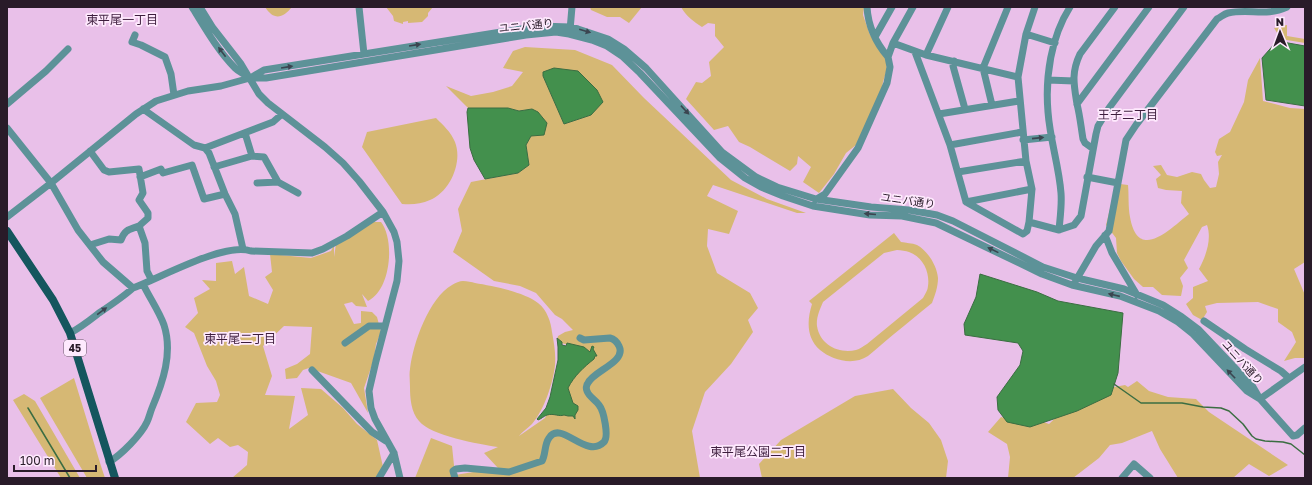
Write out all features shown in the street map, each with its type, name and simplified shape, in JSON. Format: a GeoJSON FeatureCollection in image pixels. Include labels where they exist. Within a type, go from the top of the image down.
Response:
{"type":"FeatureCollection","features":[{"type":"Feature","properties":{"kind":"main road","name":"45"},"geometry":{"type":"LineString","coordinates":[[7,231],[54,300],[70,333],[115,478]]}},
{"type":"Feature","properties":{"kind":"street"},"geometry":{"type":"LineString","coordinates":[[192,7],[206,29],[236,69],[250,78]]}},
{"type":"Feature","properties":{"kind":"street"},"geometry":{"type":"LineString","coordinates":[[200,7],[213,28],[241,64],[259,94],[268,103],[325,147],[343,163],[383,212],[394,232],[397,242],[399,261],[397,281],[369,391],[371,408],[375,419],[394,453],[400,478]]}},
{"type":"Feature","properties":{"kind":"street"},"geometry":{"type":"LineString","coordinates":[[359,7],[364,54]]}},
{"type":"Feature","properties":{"kind":"street"},"geometry":{"type":"LineString","coordinates":[[570,30],[572,7]]}},
{"type":"Feature","properties":{"kind":"street"},"geometry":{"type":"LineString","coordinates":[[814,206],[816,199],[825,194],[858,148],[887,83],[890,67],[888,57],[877,42],[869,21],[867,7]]}},
{"type":"Feature","properties":{"kind":"street"},"geometry":{"type":"LineString","coordinates":[[875,37],[892,7]]}},
{"type":"Feature","properties":{"kind":"street"},"geometry":{"type":"LineString","coordinates":[[888,57],[893,43],[913,7]]}},
{"type":"Feature","properties":{"kind":"street"},"geometry":{"type":"LineString","coordinates":[[926,55],[948,7]]}},
{"type":"Feature","properties":{"kind":"street"},"geometry":{"type":"LineString","coordinates":[[992,106],[983,68],[1008,7]]}},
{"type":"Feature","properties":{"kind":"street"},"geometry":{"type":"LineString","coordinates":[[915,52],[950,145],[966,202],[1023,234],[1027,231],[1029,222],[1032,189],[1023,140],[1018,77],[1026,34],[1035,7]]}},
{"type":"Feature","properties":{"kind":"street"},"geometry":{"type":"LineString","coordinates":[[1058,230],[1061,192],[1048,113],[1048,80],[1055,44],[1062,21],[1070,7]]}},
{"type":"Feature","properties":{"kind":"street"},"geometry":{"type":"LineString","coordinates":[[1092,148],[1085,144],[1083,139],[1074,81],[1076,63],[1080,54],[1115,7]]}},
{"type":"Feature","properties":{"kind":"street"},"geometry":{"type":"LineString","coordinates":[[1077,104],[1149,7]]}},
{"type":"Feature","properties":{"kind":"street"},"geometry":{"type":"LineString","coordinates":[[1029,222],[1058,230],[1074,225],[1081,216],[1092,148],[1098,126],[1109,108],[1184,7]]}},
{"type":"Feature","properties":{"kind":"street"},"geometry":{"type":"LineString","coordinates":[[1072,285],[1096,246],[1109,231],[1126,140],[1217,19],[1227,14],[1237,12],[1272,12],[1287,7]]}},
{"type":"Feature","properties":{"kind":"street","name":"ユニバ通り"},"geometry":{"type":"LineString","coordinates":[[250,78],[264,70],[539,26],[601,36],[624,49],[646,68],[722,152],[744,169],[777,187],[816,199],[871,207],[909,210],[937,215],[953,221],[1043,267],[1077,278],[1124,289],[1136,297]]}},
{"type":"Feature","properties":{"kind":"street","name":"ユニバ通り"},"geometry":{"type":"LineString","coordinates":[[250,78],[266,78],[526,34],[570,30],[607,46],[622,56],[640,73],[720,158],[745,178],[761,187],[814,206],[870,215],[902,216],[936,223],[1042,274],[1072,285],[1136,297],[1163,305],[1182,317],[1198,330],[1253,387],[1260,400],[1293,436],[1297,435],[1305,428]]}},
{"type":"Feature","properties":{"kind":"street"},"geometry":{"type":"LineString","coordinates":[[1026,34],[1055,44]]}},
{"type":"Feature","properties":{"kind":"street"},"geometry":{"type":"LineString","coordinates":[[135,36],[132,42],[141,44],[165,57],[171,74],[174,95]]}},
{"type":"Feature","properties":{"kind":"street"},"geometry":{"type":"LineString","coordinates":[[893,43],[926,55],[1018,77]]}},
{"type":"Feature","properties":{"kind":"street"},"geometry":{"type":"LineString","coordinates":[[7,104],[46,71],[68,49]]}},
{"type":"Feature","properties":{"kind":"street"},"geometry":{"type":"LineString","coordinates":[[954,61],[953,66],[965,110]]}},
{"type":"Feature","properties":{"kind":"street"},"geometry":{"type":"LineString","coordinates":[[7,216],[90,151],[109,134],[156,101],[174,95],[250,78]]}},
{"type":"Feature","properties":{"kind":"street"},"geometry":{"type":"LineString","coordinates":[[1048,80],[1074,81]]}},
{"type":"Feature","properties":{"kind":"street"},"geometry":{"type":"LineString","coordinates":[[939,114],[1019,101]]}},
{"type":"Feature","properties":{"kind":"street"},"geometry":{"type":"LineString","coordinates":[[143,109],[194,145],[205,148],[273,122],[282,114]]}},
{"type":"Feature","properties":{"kind":"street"},"geometry":{"type":"LineString","coordinates":[[7,128],[50,183],[78,230],[103,262],[133,288]]}},
{"type":"Feature","properties":{"kind":"street"},"geometry":{"type":"LineString","coordinates":[[950,145],[1022,132]]}},
{"type":"Feature","properties":{"kind":"street"},"geometry":{"type":"LineString","coordinates":[[245,133],[252,156]]}},
{"type":"Feature","properties":{"kind":"street"},"geometry":{"type":"LineString","coordinates":[[1023,140],[1052,137]]}},
{"type":"Feature","properties":{"kind":"street"},"geometry":{"type":"LineString","coordinates":[[205,148],[209,153],[225,194],[235,214],[243,249]]}},
{"type":"Feature","properties":{"kind":"street"},"geometry":{"type":"LineString","coordinates":[[90,151],[104,170],[109,172],[139,169],[143,194],[139,200],[148,213],[148,218],[139,226],[123,233],[121,240],[109,239],[90,245]]}},
{"type":"Feature","properties":{"kind":"street"},"geometry":{"type":"LineString","coordinates":[[214,167],[252,156],[264,157],[278,182]]}},
{"type":"Feature","properties":{"kind":"street"},"geometry":{"type":"LineString","coordinates":[[958,172],[1026,161]]}},
{"type":"Feature","properties":{"kind":"street"},"geometry":{"type":"LineString","coordinates":[[140,177],[161,168],[164,173],[192,165],[204,200],[225,194]]}},
{"type":"Feature","properties":{"kind":"street"},"geometry":{"type":"LineString","coordinates":[[1087,177],[1118,182]]}},
{"type":"Feature","properties":{"kind":"street"},"geometry":{"type":"LineString","coordinates":[[257,183],[278,182],[298,193]]}},
{"type":"Feature","properties":{"kind":"street"},"geometry":{"type":"LineString","coordinates":[[966,202],[1032,189]]}},
{"type":"Feature","properties":{"kind":"street"},"geometry":{"type":"LineString","coordinates":[[70,333],[133,288],[151,279],[209,256],[243,249],[251,251],[312,253],[323,249],[347,236],[383,212]]}},
{"type":"Feature","properties":{"kind":"street"},"geometry":{"type":"LineString","coordinates":[[139,226],[151,279]]}},
{"type":"Feature","properties":{"kind":"street"},"geometry":{"type":"LineString","coordinates":[[1105,236],[1136,297]]}},
{"type":"Feature","properties":{"kind":"street"},"geometry":{"type":"LineString","coordinates":[[110,462],[132,442],[147,422],[159,390],[166,363],[166,338],[164,325],[143,284]]}},
{"type":"Feature","properties":{"kind":"street"},"geometry":{"type":"LineString","coordinates":[[1204,321],[1281,371],[1288,378]]}},
{"type":"Feature","properties":{"kind":"street"},"geometry":{"type":"LineString","coordinates":[[345,343],[369,326],[385,326]]}},
{"type":"Feature","properties":{"kind":"street"},"geometry":{"type":"LineString","coordinates":[[454,478],[453,471],[456,469],[465,468],[509,472],[542,461],[545,457],[549,437],[553,434],[558,433],[572,437],[585,446],[590,447],[600,445],[604,442],[607,438],[603,412],[599,404],[587,392],[586,389],[588,382],[615,360],[620,352],[620,347],[614,339],[610,338],[584,340],[580,338]]}},
{"type":"Feature","properties":{"kind":"street"},"geometry":{"type":"LineString","coordinates":[[1260,400],[1305,367]]}},
{"type":"Feature","properties":{"kind":"street"},"geometry":{"type":"LineString","coordinates":[[312,370],[372,432],[388,443]]}},
{"type":"Feature","properties":{"kind":"street"},"geometry":{"type":"LineString","coordinates":[[379,478],[394,453]]}},
{"type":"Feature","properties":{"kind":"street"},"geometry":{"type":"LineString","coordinates":[[1122,478],[1134,464],[1150,478]]}},
{"type":"Feature","properties":{"kind":"shaded area"},"geometry":{"type":"Polygon","coordinates":[[[265,7],[292,7],[282,16],[275,16],[265,7]]]}},
{"type":"Feature","properties":{"kind":"shaded area"},"geometry":{"type":"Polygon","coordinates":[[[386,7],[433,7],[428,13],[428,16],[422,22],[408,23],[408,21],[403,22],[403,24],[394,21],[393,16],[386,7]]]}},
{"type":"Feature","properties":{"kind":"shaded area"},"geometry":{"type":"Polygon","coordinates":[[[590,7],[642,7],[629,23],[620,17],[607,17],[591,10],[590,7]]]}},
{"type":"Feature","properties":{"kind":"shaded area"},"geometry":{"type":"Polygon","coordinates":[[[681,7],[864,7],[863,15],[870,35],[884,47],[887,69],[881,93],[856,145],[846,153],[834,174],[819,193],[803,182],[811,167],[798,156],[797,164],[790,171],[739,142],[728,126],[714,130],[686,99],[696,82],[702,83],[711,76],[709,62],[724,47],[715,36],[715,24],[708,23],[702,27],[690,18],[681,7]]]}},
{"type":"Feature","properties":{"kind":"shaded area"},"geometry":{"type":"Polygon","coordinates":[[[1287,25],[1287,36],[1305,39],[1305,43],[1281,39],[1274,28],[1287,25]]]}},
{"type":"Feature","properties":{"kind":"shaded area"},"geometry":{"type":"Polygon","coordinates":[[[1277,41],[1305,46],[1305,106],[1266,100],[1262,58],[1277,41]]]}},
{"type":"Feature","properties":{"kind":"shaded area"},"geometry":{"type":"Polygon","coordinates":[[[525,47],[575,50],[612,65],[644,98],[731,180],[767,199],[806,213],[797,213],[713,185],[707,196],[738,211],[729,234],[708,229],[707,246],[717,273],[750,293],[758,308],[748,320],[753,332],[731,364],[705,392],[692,431],[700,478],[415,478],[431,438],[452,446],[455,475],[498,468],[484,453],[498,447],[479,444],[434,431],[419,421],[413,409],[410,396],[412,358],[419,334],[429,310],[444,291],[453,284],[462,281],[508,290],[532,299],[541,306],[548,316],[551,324],[555,353],[555,365],[552,380],[540,412],[532,424],[519,436],[545,418],[548,412],[566,392],[581,348],[557,342],[558,336],[573,330],[562,319],[555,315],[536,293],[520,286],[494,281],[453,252],[462,231],[458,209],[471,182],[518,173],[529,165],[526,145],[531,136],[532,109],[519,111],[508,108],[468,108],[446,86],[471,96],[493,92],[512,86],[523,72],[503,68],[513,51],[525,47]],[[543,72],[543,76],[564,124],[591,115],[543,72]]]}},
{"type":"Feature","properties":{"kind":"shaded area"},"geometry":{"type":"Polygon","coordinates":[[[1260,58],[1263,101],[1290,108],[1305,109],[1305,262],[1294,269],[1305,295],[1305,358],[1295,358],[1284,361],[1296,342],[1292,332],[1278,322],[1278,309],[1258,302],[1217,303],[1205,306],[1207,312],[1202,320],[1193,315],[1186,304],[1193,298],[1193,287],[1208,281],[1199,269],[1204,259],[1209,242],[1207,225],[1202,227],[1184,260],[1188,268],[1180,278],[1183,286],[1181,296],[1162,295],[1153,287],[1143,287],[1134,279],[1121,261],[1117,253],[1116,238],[1106,225],[1112,200],[1120,184],[1128,185],[1130,217],[1134,230],[1140,238],[1147,240],[1164,234],[1189,214],[1181,203],[1182,191],[1158,188],[1156,179],[1161,175],[1153,166],[1161,165],[1167,175],[1177,177],[1192,172],[1201,174],[1210,188],[1216,187],[1219,174],[1218,162],[1222,155],[1217,156],[1215,152],[1219,139],[1230,132],[1244,102],[1248,80],[1260,58]]]}},
{"type":"Feature","properties":{"kind":"shaded area"},"geometry":{"type":"Polygon","coordinates":[[[554,68],[578,71],[597,90],[603,102],[591,115],[564,124],[543,76],[543,72],[554,68]]]}},
{"type":"Feature","properties":{"kind":"shaded area"},"geometry":{"type":"Polygon","coordinates":[[[468,108],[508,108],[519,111],[532,109],[538,112],[547,123],[544,135],[531,136],[526,145],[529,165],[518,173],[485,179],[474,160],[470,148],[468,108]]]}},
{"type":"Feature","properties":{"kind":"shaded area"},"geometry":{"type":"Polygon","coordinates":[[[436,118],[449,132],[455,142],[457,158],[453,176],[443,190],[430,200],[413,204],[402,204],[362,147],[367,132],[436,118]]]}},
{"type":"Feature","properties":{"kind":"shaded area"},"geometry":{"type":"Polygon","coordinates":[[[372,222],[381,222],[388,240],[389,252],[386,276],[382,287],[376,295],[368,301],[362,294],[367,307],[356,306],[352,302],[344,304],[354,324],[361,323],[361,311],[372,312],[377,317],[381,332],[376,344],[374,359],[364,388],[368,413],[351,383],[309,368],[303,370],[297,378],[286,379],[285,369],[297,364],[310,354],[312,327],[284,326],[263,346],[272,376],[265,395],[295,396],[289,429],[308,415],[301,388],[321,389],[343,408],[357,424],[377,440],[383,467],[375,478],[232,478],[247,465],[248,452],[238,445],[230,447],[218,438],[210,444],[186,422],[196,403],[217,402],[220,395],[216,381],[207,366],[194,333],[185,327],[198,313],[194,298],[210,289],[202,280],[216,281],[216,263],[232,261],[235,274],[244,267],[249,296],[268,304],[273,290],[265,277],[272,272],[270,254],[311,258],[331,251],[334,245],[334,257],[336,244],[372,222]]]}},
{"type":"Feature","properties":{"kind":"shaded area"},"geometry":{"type":"Polygon","coordinates":[[[894,233],[901,242],[917,245],[925,251],[936,269],[938,278],[932,303],[868,356],[856,361],[830,357],[815,345],[809,328],[809,316],[812,304],[809,301],[894,233]],[[897,250],[884,253],[823,302],[818,317],[817,326],[822,338],[831,347],[843,351],[859,349],[923,298],[928,289],[927,270],[922,261],[914,254],[897,250]]]}},
{"type":"Feature","properties":{"kind":"shaded area"},"geometry":{"type":"Polygon","coordinates":[[[980,274],[1037,292],[1058,301],[1123,313],[1118,373],[1111,395],[1077,411],[1030,427],[1007,422],[998,410],[997,397],[1020,365],[1023,351],[1018,343],[965,335],[964,324],[976,297],[980,274]]]}},
{"type":"Feature","properties":{"kind":"shaded area"},"geometry":{"type":"Polygon","coordinates":[[[557,338],[562,342],[562,345],[566,346],[567,343],[584,347],[590,352],[592,346],[594,347],[593,349],[597,356],[595,356],[594,359],[580,372],[568,388],[573,403],[578,406],[575,419],[573,416],[560,416],[552,414],[538,420],[537,419],[546,408],[550,397],[558,360],[557,338]]]}},
{"type":"Feature","properties":{"kind":"shaded area"},"geometry":{"type":"Polygon","coordinates":[[[74,378],[105,478],[87,478],[40,398],[74,378]]]}},
{"type":"Feature","properties":{"kind":"shaded area"},"geometry":{"type":"Polygon","coordinates":[[[1137,381],[1149,391],[1168,397],[1196,399],[1209,412],[1288,465],[1269,476],[1249,464],[1233,478],[1178,478],[1160,449],[1152,431],[1122,443],[1110,445],[1099,458],[1073,478],[1008,478],[1010,457],[1007,444],[988,432],[1001,417],[1022,423],[1038,420],[1049,424],[1065,409],[1109,388],[1125,385],[1128,387],[1137,381]]]}},
{"type":"Feature","properties":{"kind":"shaded area"},"geometry":{"type":"Polygon","coordinates":[[[893,389],[911,408],[929,423],[941,440],[948,461],[946,478],[762,478],[759,464],[781,440],[855,396],[893,389]]]}},
{"type":"Feature","properties":{"kind":"shaded area"},"geometry":{"type":"Polygon","coordinates":[[[24,394],[35,401],[80,478],[61,478],[13,400],[24,394]]]}},
{"type":"Feature","properties":{"kind":"waterway"},"geometry":{"type":"LineString","coordinates":[[1114,384],[1141,403],[1182,403],[1203,407],[1221,408],[1229,411],[1256,439],[1291,444],[1305,455]]}},
{"type":"Feature","properties":{"kind":"waterway"},"geometry":{"type":"LineString","coordinates":[[28,408],[70,478]]}},
{"type":"Feature","properties":{"kind":"district","name":"東平尾一丁目"},"geometry":{"type":"Point","coordinates":[122,19]}},
{"type":"Feature","properties":{"kind":"district","name":"王子二丁目"},"geometry":{"type":"Point","coordinates":[1128,114]}},
{"type":"Feature","properties":{"kind":"district","name":"東平尾二丁目"},"geometry":{"type":"Point","coordinates":[240,338]}},
{"type":"Feature","properties":{"kind":"district","name":"東平尾公園二丁目"},"geometry":{"type":"Point","coordinates":[758,451]}}]}
